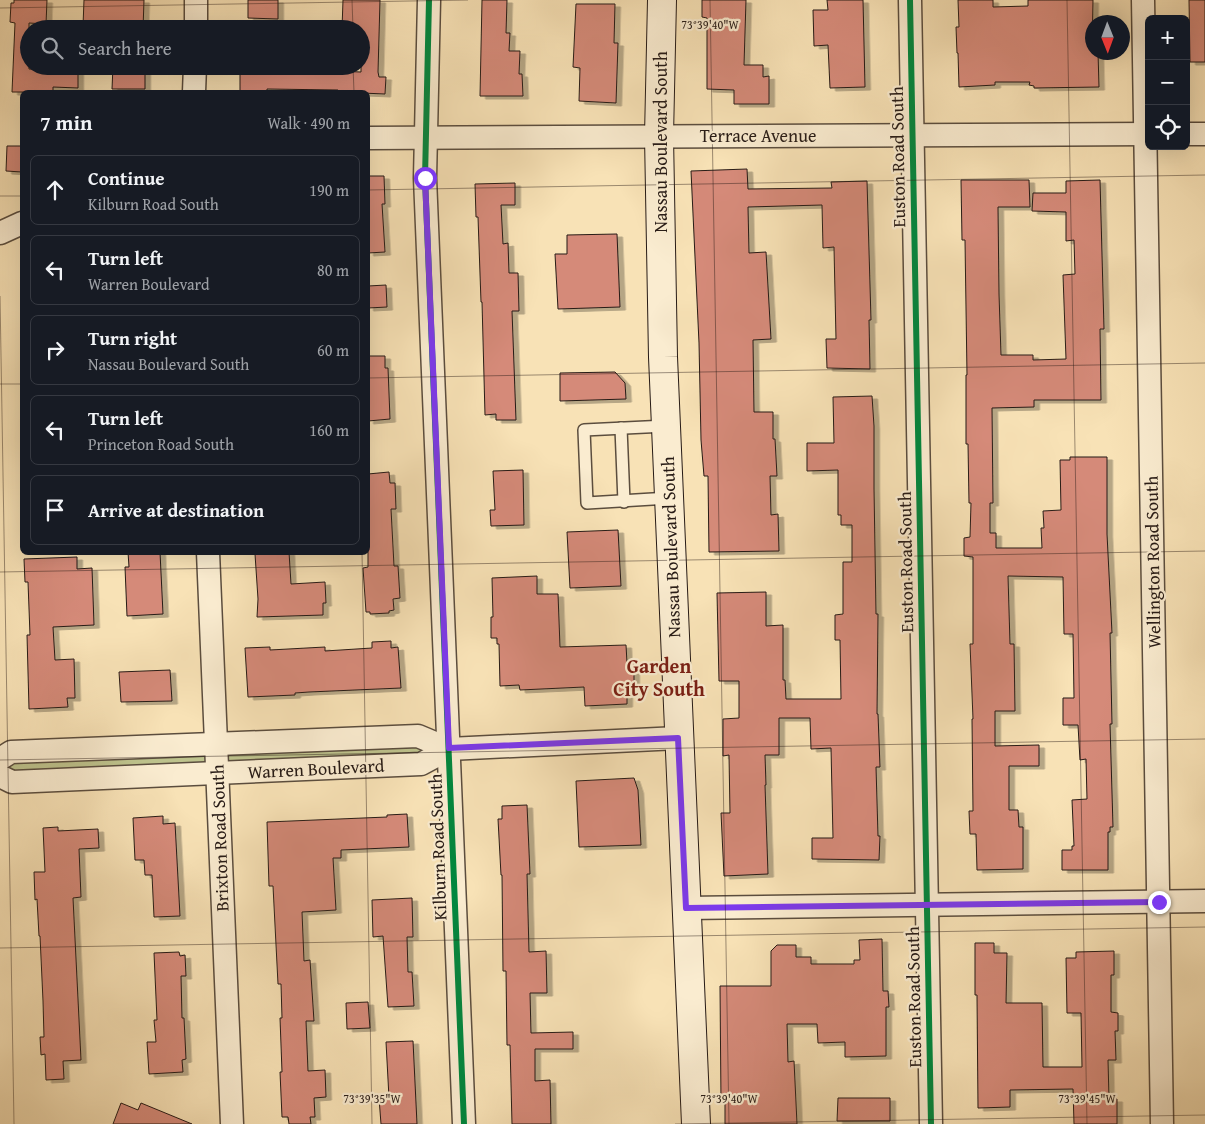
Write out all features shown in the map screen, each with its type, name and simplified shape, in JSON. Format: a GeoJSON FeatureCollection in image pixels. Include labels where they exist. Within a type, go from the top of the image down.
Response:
{"type":"FeatureCollection","features":[{"type":"Feature","properties":{"kind":"main road","name":"Nassau Boulevard South"},"geometry":{"type":"LineString","coordinates":[[662,0],[659,136],[666,426],[696,1124]]}},
{"type":"Feature","properties":{"kind":"street"},"geometry":{"type":"LineString","coordinates":[[196,0],[196,20]]}},
{"type":"Feature","properties":{"kind":"street","name":"Kilburn Road South"},"geometry":{"type":"LineString","coordinates":[[429,0],[425,178],[464,1124]]}},
{"type":"Feature","properties":{"kind":"street","name":"Euston Road South"},"geometry":{"type":"LineString","coordinates":[[910,0],[931,1124]]}},
{"type":"Feature","properties":{"kind":"street","name":"Wellington Road South"},"geometry":{"type":"LineString","coordinates":[[1143,0],[1146,105]]}},
{"type":"Feature","properties":{"kind":"street"},"geometry":{"type":"LineString","coordinates":[[194,90],[195,75]]}},
{"type":"Feature","properties":{"kind":"street","name":"Terrace Avenue"},"geometry":{"type":"LineString","coordinates":[[370,138],[1145,134]]}},
{"type":"Feature","properties":{"kind":"street"},"geometry":{"type":"LineString","coordinates":[[1190,134],[1205,134]]}},
{"type":"Feature","properties":{"kind":"street","name":"Wellington Road South"},"geometry":{"type":"LineString","coordinates":[[1147,150],[1162,1124]]}},
{"type":"Feature","properties":{"kind":"street"},"geometry":{"type":"LineString","coordinates":[[0,233],[20,224]]}},
{"type":"Feature","properties":{"kind":"street","name":"Brixton Road South"},"geometry":{"type":"LineString","coordinates":[[208,555],[232,1124]]}},
{"type":"Feature","properties":{"kind":"street","name":"Warren Boulevard"},"geometry":{"type":"LineString","coordinates":[[0,759],[11,752],[418,736],[449,748],[678,738]]}},
{"type":"Feature","properties":{"kind":"street","name":"Warren Boulevard"},"geometry":{"type":"LineString","coordinates":[[0,776],[12,782],[421,764],[449,748]]}},
{"type":"Feature","properties":{"kind":"street"},"geometry":{"type":"LineString","coordinates":[[686,908],[1205,901]]}},
{"type":"Feature","properties":{"kind":"lane"},"geometry":{"type":"LineString","coordinates":[[666,426],[584,430],[586,503],[669,498]]}},
{"type":"Feature","properties":{"kind":"lane"},"geometry":{"type":"LineString","coordinates":[[621,428],[624,502]]}},
{"type":"Feature","properties":{"kind":"green space"},"geometry":{"type":"Polygon","coordinates":[[[418,736],[449,749],[421,764],[12,782],[0,759],[418,736]]]}},
{"type":"Feature","properties":{"kind":"building"},"geometry":{"type":"Polygon","coordinates":[[[14,0],[47,0],[46,20],[20,20],[20,75],[78,75],[78,88],[53,87],[53,90],[20,90],[20,92],[12,92],[15,23],[10,22],[11,3],[14,3],[14,0]]]}},
{"type":"Feature","properties":{"kind":"building"},"geometry":{"type":"Polygon","coordinates":[[[84,0],[144,0],[143,20],[83,20],[84,0]]]}},
{"type":"Feature","properties":{"kind":"building"},"geometry":{"type":"Polygon","coordinates":[[[248,0],[278,0],[278,19],[248,18],[248,0]]]}},
{"type":"Feature","properties":{"kind":"building"},"geometry":{"type":"Polygon","coordinates":[[[343,0],[380,0],[378,72],[379,77],[386,77],[385,94],[370,93],[370,90],[240,90],[240,75],[370,75],[370,20],[342,20],[343,0]]]}},
{"type":"Feature","properties":{"kind":"building"},"geometry":{"type":"Polygon","coordinates":[[[482,0],[507,0],[506,33],[510,33],[509,51],[520,51],[519,74],[522,74],[523,96],[480,96],[482,0]]]}},
{"type":"Feature","properties":{"kind":"building"},"geometry":{"type":"Polygon","coordinates":[[[702,0],[746,0],[744,65],[763,65],[763,77],[769,76],[769,104],[734,104],[734,90],[707,89],[707,18],[702,17],[702,0]]]}},
{"type":"Feature","properties":{"kind":"building"},"geometry":{"type":"Polygon","coordinates":[[[827,0],[863,0],[865,87],[830,88],[828,45],[814,46],[813,10],[828,10],[827,0]]]}},
{"type":"Feature","properties":{"kind":"building"},"geometry":{"type":"Polygon","coordinates":[[[958,0],[993,0],[993,7],[1028,6],[1028,0],[1093,0],[1093,15],[1085,15],[1085,60],[1098,60],[1099,87],[1034,88],[1034,86],[1029,85],[1030,82],[995,82],[995,85],[959,87],[956,27],[959,27],[958,0]]]}},
{"type":"Feature","properties":{"kind":"building"},"geometry":{"type":"Polygon","coordinates":[[[1189,0],[1205,0],[1205,62],[1190,62],[1189,0]]]}},
{"type":"Feature","properties":{"kind":"building"},"geometry":{"type":"Polygon","coordinates":[[[576,4],[615,4],[614,43],[618,43],[616,103],[579,101],[580,68],[573,67],[576,4]]]}},
{"type":"Feature","properties":{"kind":"building"},"geometry":{"type":"Polygon","coordinates":[[[113,75],[145,75],[145,89],[112,89],[113,75]]]}},
{"type":"Feature","properties":{"kind":"building"},"geometry":{"type":"Polygon","coordinates":[[[7,146],[20,146],[20,172],[6,171],[7,146]]]}},
{"type":"Feature","properties":{"kind":"building"},"geometry":{"type":"Polygon","coordinates":[[[747,169],[748,189],[832,188],[831,182],[867,181],[871,320],[869,320],[870,369],[827,368],[826,339],[836,339],[834,247],[823,248],[822,205],[748,207],[749,253],[766,252],[771,339],[753,340],[754,412],[773,412],[773,439],[775,439],[777,476],[770,476],[771,515],[778,514],[779,551],[709,552],[708,476],[704,476],[701,440],[699,343],[691,171],[747,169]]]}},
{"type":"Feature","properties":{"kind":"building"},"geometry":{"type":"Polygon","coordinates":[[[370,176],[384,176],[385,204],[382,204],[385,252],[370,253],[370,176]]]}},
{"type":"Feature","properties":{"kind":"building"},"geometry":{"type":"Polygon","coordinates":[[[961,180],[1029,180],[1030,207],[998,207],[999,294],[1001,355],[1033,355],[1033,360],[1066,359],[1063,275],[1075,274],[1074,240],[1066,241],[1066,212],[1032,211],[1033,193],[1066,193],[1066,181],[1100,180],[1104,329],[1100,329],[1101,400],[1034,400],[1034,407],[992,408],[993,503],[990,503],[990,533],[996,533],[996,548],[1042,548],[1041,528],[1044,528],[1043,511],[1061,510],[1060,460],[1070,460],[1070,457],[1107,457],[1107,534],[1112,633],[1110,633],[1112,724],[1110,724],[1113,827],[1110,827],[1110,832],[1108,832],[1108,870],[1062,870],[1062,850],[1072,850],[1072,846],[1074,846],[1072,800],[1087,799],[1086,759],[1080,760],[1078,725],[1063,725],[1063,698],[1074,698],[1073,634],[1064,634],[1063,577],[1008,576],[1010,644],[1014,644],[1015,711],[995,711],[995,746],[1039,745],[1039,766],[1009,766],[1009,810],[1018,810],[1019,827],[1023,827],[1023,869],[977,870],[976,834],[970,834],[969,811],[973,811],[973,719],[970,644],[973,644],[973,557],[964,556],[964,538],[970,537],[971,503],[969,503],[968,444],[966,444],[965,240],[962,240],[961,180]]]}},
{"type":"Feature","properties":{"kind":"building"},"geometry":{"type":"Polygon","coordinates":[[[515,183],[515,205],[501,205],[503,244],[508,243],[509,273],[518,273],[519,311],[512,311],[516,420],[496,420],[496,414],[485,415],[482,302],[475,184],[515,183]]]}},
{"type":"Feature","properties":{"kind":"building"},"geometry":{"type":"Polygon","coordinates":[[[617,234],[620,307],[558,309],[555,254],[567,254],[567,235],[617,234]]]}},
{"type":"Feature","properties":{"kind":"building"},"geometry":{"type":"Polygon","coordinates":[[[386,285],[387,307],[370,308],[370,286],[386,285]]]}},
{"type":"Feature","properties":{"kind":"building"},"geometry":{"type":"Polygon","coordinates":[[[370,356],[385,356],[385,368],[388,368],[390,419],[370,421],[370,356]]]}},
{"type":"Feature","properties":{"kind":"building"},"geometry":{"type":"Polygon","coordinates":[[[615,372],[625,383],[626,399],[560,401],[560,373],[615,372]]]}},
{"type":"Feature","properties":{"kind":"building"},"geometry":{"type":"Polygon","coordinates":[[[872,396],[876,614],[878,614],[877,714],[880,767],[876,767],[878,836],[880,836],[879,860],[812,859],[812,838],[833,838],[831,748],[811,749],[810,718],[779,718],[779,755],[765,755],[768,874],[724,876],[721,813],[730,813],[729,755],[723,756],[723,719],[739,718],[739,681],[719,681],[717,593],[766,592],[766,626],[783,625],[783,680],[785,680],[786,699],[841,699],[840,640],[835,640],[835,615],[843,614],[843,562],[852,562],[852,525],[841,525],[841,515],[838,515],[838,470],[807,471],[807,443],[834,443],[833,397],[872,396]]]}},
{"type":"Feature","properties":{"kind":"building"},"geometry":{"type":"Polygon","coordinates":[[[523,470],[524,525],[491,526],[490,510],[495,510],[493,471],[523,470]]]}},
{"type":"Feature","properties":{"kind":"building"},"geometry":{"type":"Polygon","coordinates":[[[389,472],[390,483],[395,483],[396,509],[391,509],[394,566],[398,566],[400,598],[393,599],[394,610],[389,611],[389,613],[370,614],[370,612],[366,612],[363,568],[368,567],[368,555],[370,555],[370,474],[389,472]]]}},
{"type":"Feature","properties":{"kind":"building"},"geometry":{"type":"Polygon","coordinates":[[[618,530],[621,586],[570,588],[567,532],[618,530]]]}},
{"type":"Feature","properties":{"kind":"building"},"geometry":{"type":"Polygon","coordinates":[[[128,555],[160,555],[163,614],[127,616],[125,567],[129,567],[128,555]]]}},
{"type":"Feature","properties":{"kind":"building"},"geometry":{"type":"Polygon","coordinates":[[[255,555],[289,555],[291,584],[325,582],[326,603],[323,603],[323,615],[257,617],[258,599],[255,555]]]}},
{"type":"Feature","properties":{"kind":"building"},"geometry":{"type":"Polygon","coordinates":[[[77,557],[77,569],[92,568],[94,625],[53,627],[55,660],[74,659],[75,698],[67,698],[68,707],[29,709],[27,635],[30,635],[28,582],[25,582],[24,559],[77,557]]]}},
{"type":"Feature","properties":{"kind":"building"},"geometry":{"type":"Polygon","coordinates":[[[537,576],[537,594],[558,594],[560,647],[626,645],[627,663],[634,662],[634,686],[627,686],[627,704],[585,706],[584,687],[520,690],[519,685],[500,686],[499,644],[497,644],[497,638],[491,638],[491,617],[493,617],[492,578],[537,576]]]}},
{"type":"Feature","properties":{"kind":"building"},"geometry":{"type":"Polygon","coordinates":[[[391,641],[391,648],[398,647],[401,688],[248,697],[245,648],[270,647],[270,650],[325,647],[325,651],[372,648],[372,642],[391,641]]]}},
{"type":"Feature","properties":{"kind":"building"},"geometry":{"type":"Polygon","coordinates":[[[170,670],[172,701],[121,702],[119,672],[170,670]]]}},
{"type":"Feature","properties":{"kind":"building"},"geometry":{"type":"Polygon","coordinates":[[[634,778],[638,790],[641,845],[579,847],[576,781],[634,778]]]}},
{"type":"Feature","properties":{"kind":"building"},"geometry":{"type":"Polygon","coordinates":[[[527,805],[530,874],[527,874],[529,952],[546,951],[547,993],[530,993],[531,1033],[573,1032],[573,1049],[535,1049],[535,1081],[550,1080],[551,1124],[512,1124],[510,1045],[507,1045],[506,971],[503,971],[502,875],[498,819],[502,819],[502,806],[527,805]]]}},
{"type":"Feature","properties":{"kind":"building"},"geometry":{"type":"Polygon","coordinates":[[[407,814],[409,847],[341,850],[341,858],[333,858],[336,910],[302,912],[304,961],[310,960],[314,1021],[306,1021],[308,1071],[325,1070],[326,1097],[314,1098],[315,1117],[310,1117],[311,1124],[289,1124],[288,1117],[282,1117],[280,1072],[282,1072],[281,984],[278,984],[273,886],[269,886],[267,822],[387,817],[387,815],[407,814]]]}},
{"type":"Feature","properties":{"kind":"building"},"geometry":{"type":"Polygon","coordinates":[[[163,816],[163,824],[175,823],[180,916],[154,917],[152,875],[145,875],[144,860],[135,860],[133,818],[163,816]]]}},
{"type":"Feature","properties":{"kind":"building"},"geometry":{"type":"Polygon","coordinates":[[[58,827],[58,831],[98,829],[99,848],[79,849],[81,897],[73,898],[81,1060],[63,1061],[64,1079],[46,1080],[45,1054],[41,1055],[40,1037],[44,1037],[43,1001],[40,936],[37,899],[35,900],[34,872],[45,872],[43,828],[58,827]]]}},
{"type":"Feature","properties":{"kind":"building"},"geometry":{"type":"Polygon","coordinates":[[[412,898],[413,937],[407,937],[408,972],[412,972],[414,1006],[388,1007],[383,936],[373,937],[372,900],[412,898]]]}},
{"type":"Feature","properties":{"kind":"building"},"geometry":{"type":"Polygon","coordinates":[[[882,939],[883,991],[888,991],[889,1007],[886,1007],[886,1056],[845,1057],[845,1042],[818,1043],[817,1024],[787,1024],[788,1062],[794,1061],[797,1124],[725,1124],[725,1102],[721,1102],[720,986],[771,986],[771,951],[777,945],[796,945],[796,957],[811,957],[811,964],[854,964],[854,960],[860,960],[859,940],[882,939]]]}},
{"type":"Feature","properties":{"kind":"building"},"geometry":{"type":"Polygon","coordinates":[[[975,943],[994,943],[994,953],[1007,953],[1006,1003],[1042,1003],[1043,1067],[1082,1067],[1081,1013],[1067,1013],[1066,958],[1076,958],[1076,952],[1114,951],[1114,975],[1111,975],[1111,1012],[1118,1013],[1118,1031],[1115,1031],[1116,1060],[1108,1060],[1109,1099],[1117,1099],[1117,1124],[1074,1124],[1073,1089],[1010,1090],[1010,1107],[978,1108],[975,943]]]}},
{"type":"Feature","properties":{"kind":"building"},"geometry":{"type":"Polygon","coordinates":[[[179,952],[180,956],[185,955],[186,976],[181,976],[182,1018],[184,1018],[186,1059],[182,1060],[183,1072],[149,1074],[147,1042],[156,1042],[154,1020],[157,1020],[154,953],[179,952]]]}},
{"type":"Feature","properties":{"kind":"building"},"geometry":{"type":"Polygon","coordinates":[[[368,1002],[370,1028],[347,1029],[346,1003],[368,1002]]]}},
{"type":"Feature","properties":{"kind":"building"},"geometry":{"type":"Polygon","coordinates":[[[413,1041],[417,1124],[381,1124],[379,1098],[389,1098],[386,1042],[413,1041]]]}},
{"type":"Feature","properties":{"kind":"building"},"geometry":{"type":"Polygon","coordinates":[[[838,1098],[890,1098],[890,1121],[837,1121],[838,1098]]]}},
{"type":"Feature","properties":{"kind":"building"},"geometry":{"type":"Polygon","coordinates":[[[121,1103],[138,1110],[141,1103],[192,1124],[113,1124],[121,1103]]]}},
{"type":"Feature","properties":{"kind":"cycle path"},"geometry":{"type":"LineString","coordinates":[[429,0],[425,178],[464,1124]]}},
{"type":"Feature","properties":{"kind":"cycle path"},"geometry":{"type":"LineString","coordinates":[[910,0],[931,1124]]}},
{"type":"Feature","properties":{"kind":"district","name":"Garden City South"},"geometry":{"type":"Point","coordinates":[659,678]}},
{"type":"Feature","properties":{"kind":"route"},"geometry":{"type":"LineString","coordinates":[[425,178],[449,748],[678,738],[686,908],[1159,902]]}}]}
